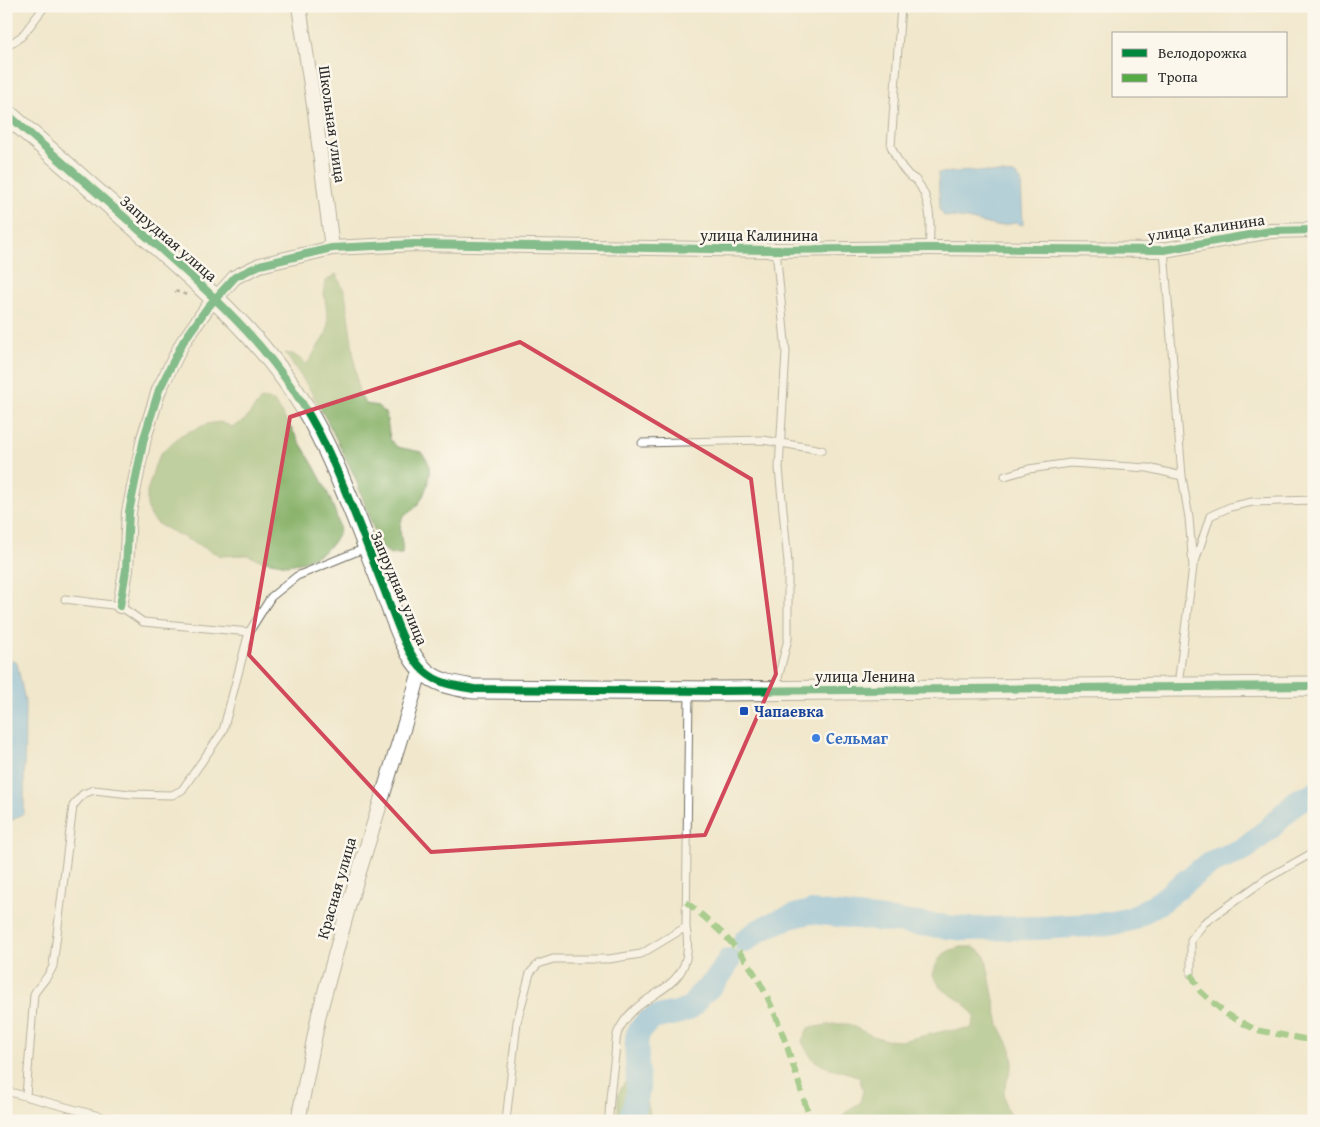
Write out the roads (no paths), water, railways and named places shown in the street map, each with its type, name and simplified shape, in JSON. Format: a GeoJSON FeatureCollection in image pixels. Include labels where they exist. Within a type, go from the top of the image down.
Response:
{"type":"FeatureCollection","features":[{"type":"Feature","properties":{"kind":"street","name":"Школьная улица"},"geometry":{"type":"LineString","coordinates":[[299,6],[315,112],[332,248]]}},
{"type":"Feature","properties":{"kind":"street","name":"Запрудная улица"},"geometry":{"type":"LineString","coordinates":[[7,118],[217,298],[272,359],[299,398],[325,445],[402,634],[422,670]]}},
{"type":"Feature","properties":{"kind":"street","name":"улица Калинина"},"geometry":{"type":"LineString","coordinates":[[120,606],[126,570],[129,512],[144,438],[158,390],[195,323],[235,277],[260,265],[332,248],[415,244],[776,250],[929,248],[1164,250],[1271,231],[1314,230]]}},
{"type":"Feature","properties":{"kind":"street","name":"улица Ленина"},"geometry":{"type":"LineString","coordinates":[[422,670],[433,679],[450,685],[474,689],[689,691],[1314,686]]}},
{"type":"Feature","properties":{"kind":"street","name":"Красная улица"},"geometry":{"type":"LineString","coordinates":[[298,1121],[319,1014],[350,900],[422,670]]}},
{"type":"Feature","properties":{"kind":"lane"},"geometry":{"type":"LineString","coordinates":[[6,47],[22,36],[45,6]]}},
{"type":"Feature","properties":{"kind":"lane"},"geometry":{"type":"LineString","coordinates":[[901,6],[891,146],[897,161],[916,180],[927,198],[931,226],[929,248]]}},
{"type":"Feature","properties":{"kind":"lane"},"geometry":{"type":"LineString","coordinates":[[775,690],[788,639],[788,563],[779,468],[786,352],[776,250]]}},
{"type":"Feature","properties":{"kind":"lane"},"geometry":{"type":"LineString","coordinates":[[1164,250],[1182,476],[1189,518],[1193,567]]}},
{"type":"Feature","properties":{"kind":"lane"},"geometry":{"type":"LineString","coordinates":[[642,443],[763,440],[822,450]]}},
{"type":"Feature","properties":{"kind":"lane"},"geometry":{"type":"LineString","coordinates":[[1005,476],[1029,469],[1070,463],[1148,468],[1182,476]]}},
{"type":"Feature","properties":{"kind":"lane"},"geometry":{"type":"LineString","coordinates":[[1177,688],[1193,567],[1210,516],[1230,507],[1252,502],[1314,500]]}},
{"type":"Feature","properties":{"kind":"lane"},"geometry":{"type":"LineString","coordinates":[[26,1096],[34,994],[54,966],[73,806],[83,794],[94,790],[130,794],[172,795],[182,790],[223,732],[249,632],[271,597],[297,576],[368,547]]}},
{"type":"Feature","properties":{"kind":"lane"},"geometry":{"type":"LineString","coordinates":[[65,598],[120,606],[143,622],[249,632]]}},
{"type":"Feature","properties":{"kind":"lane"},"geometry":{"type":"LineString","coordinates":[[609,1121],[617,1034],[627,1018],[675,980],[686,964],[689,944],[686,927],[689,691]]}},
{"type":"Feature","properties":{"kind":"lane"},"geometry":{"type":"LineString","coordinates":[[1191,974],[1191,940],[1204,923],[1266,879],[1314,852]]}},
{"type":"Feature","properties":{"kind":"lane"},"geometry":{"type":"LineString","coordinates":[[506,1121],[517,1022],[530,973],[538,964],[553,960],[609,959],[641,954],[686,927]]}},
{"type":"Feature","properties":{"kind":"lane"},"geometry":{"type":"LineString","coordinates":[[6,1091],[112,1121]]}},
{"type":"Feature","properties":{"kind":"water"},"geometry":{"type":"Polygon","coordinates":[[[974,171],[1014,174],[1021,180],[1023,225],[1016,223],[996,226],[944,216],[940,210],[938,173],[974,171]]]}},
{"type":"Feature","properties":{"kind":"water"},"geometry":{"type":"Polygon","coordinates":[[[6,657],[17,663],[25,701],[24,813],[6,824],[6,657]]]}},
{"type":"Feature","properties":{"kind":"waterway"},"geometry":{"type":"LineString","coordinates":[[745,941],[776,922],[811,912],[966,929],[1039,928],[1109,924],[1131,919],[1160,902],[1200,870],[1215,861],[1243,850],[1270,828],[1297,801],[1314,794]]}},
{"type":"Feature","properties":{"kind":"waterway"},"geometry":{"type":"LineString","coordinates":[[629,1121],[638,1087],[638,1034],[643,1026],[656,1017],[684,1011],[691,1007],[716,979],[729,960]]}},
{"type":"Feature","properties":{"kind":"place","name":"Чапаевка"},"geometry":{"type":"Point","coordinates":[744,711]}},
{"type":"Feature","properties":{"kind":"place","name":"Сельмаг"},"geometry":{"type":"Point","coordinates":[816,738]}}]}
